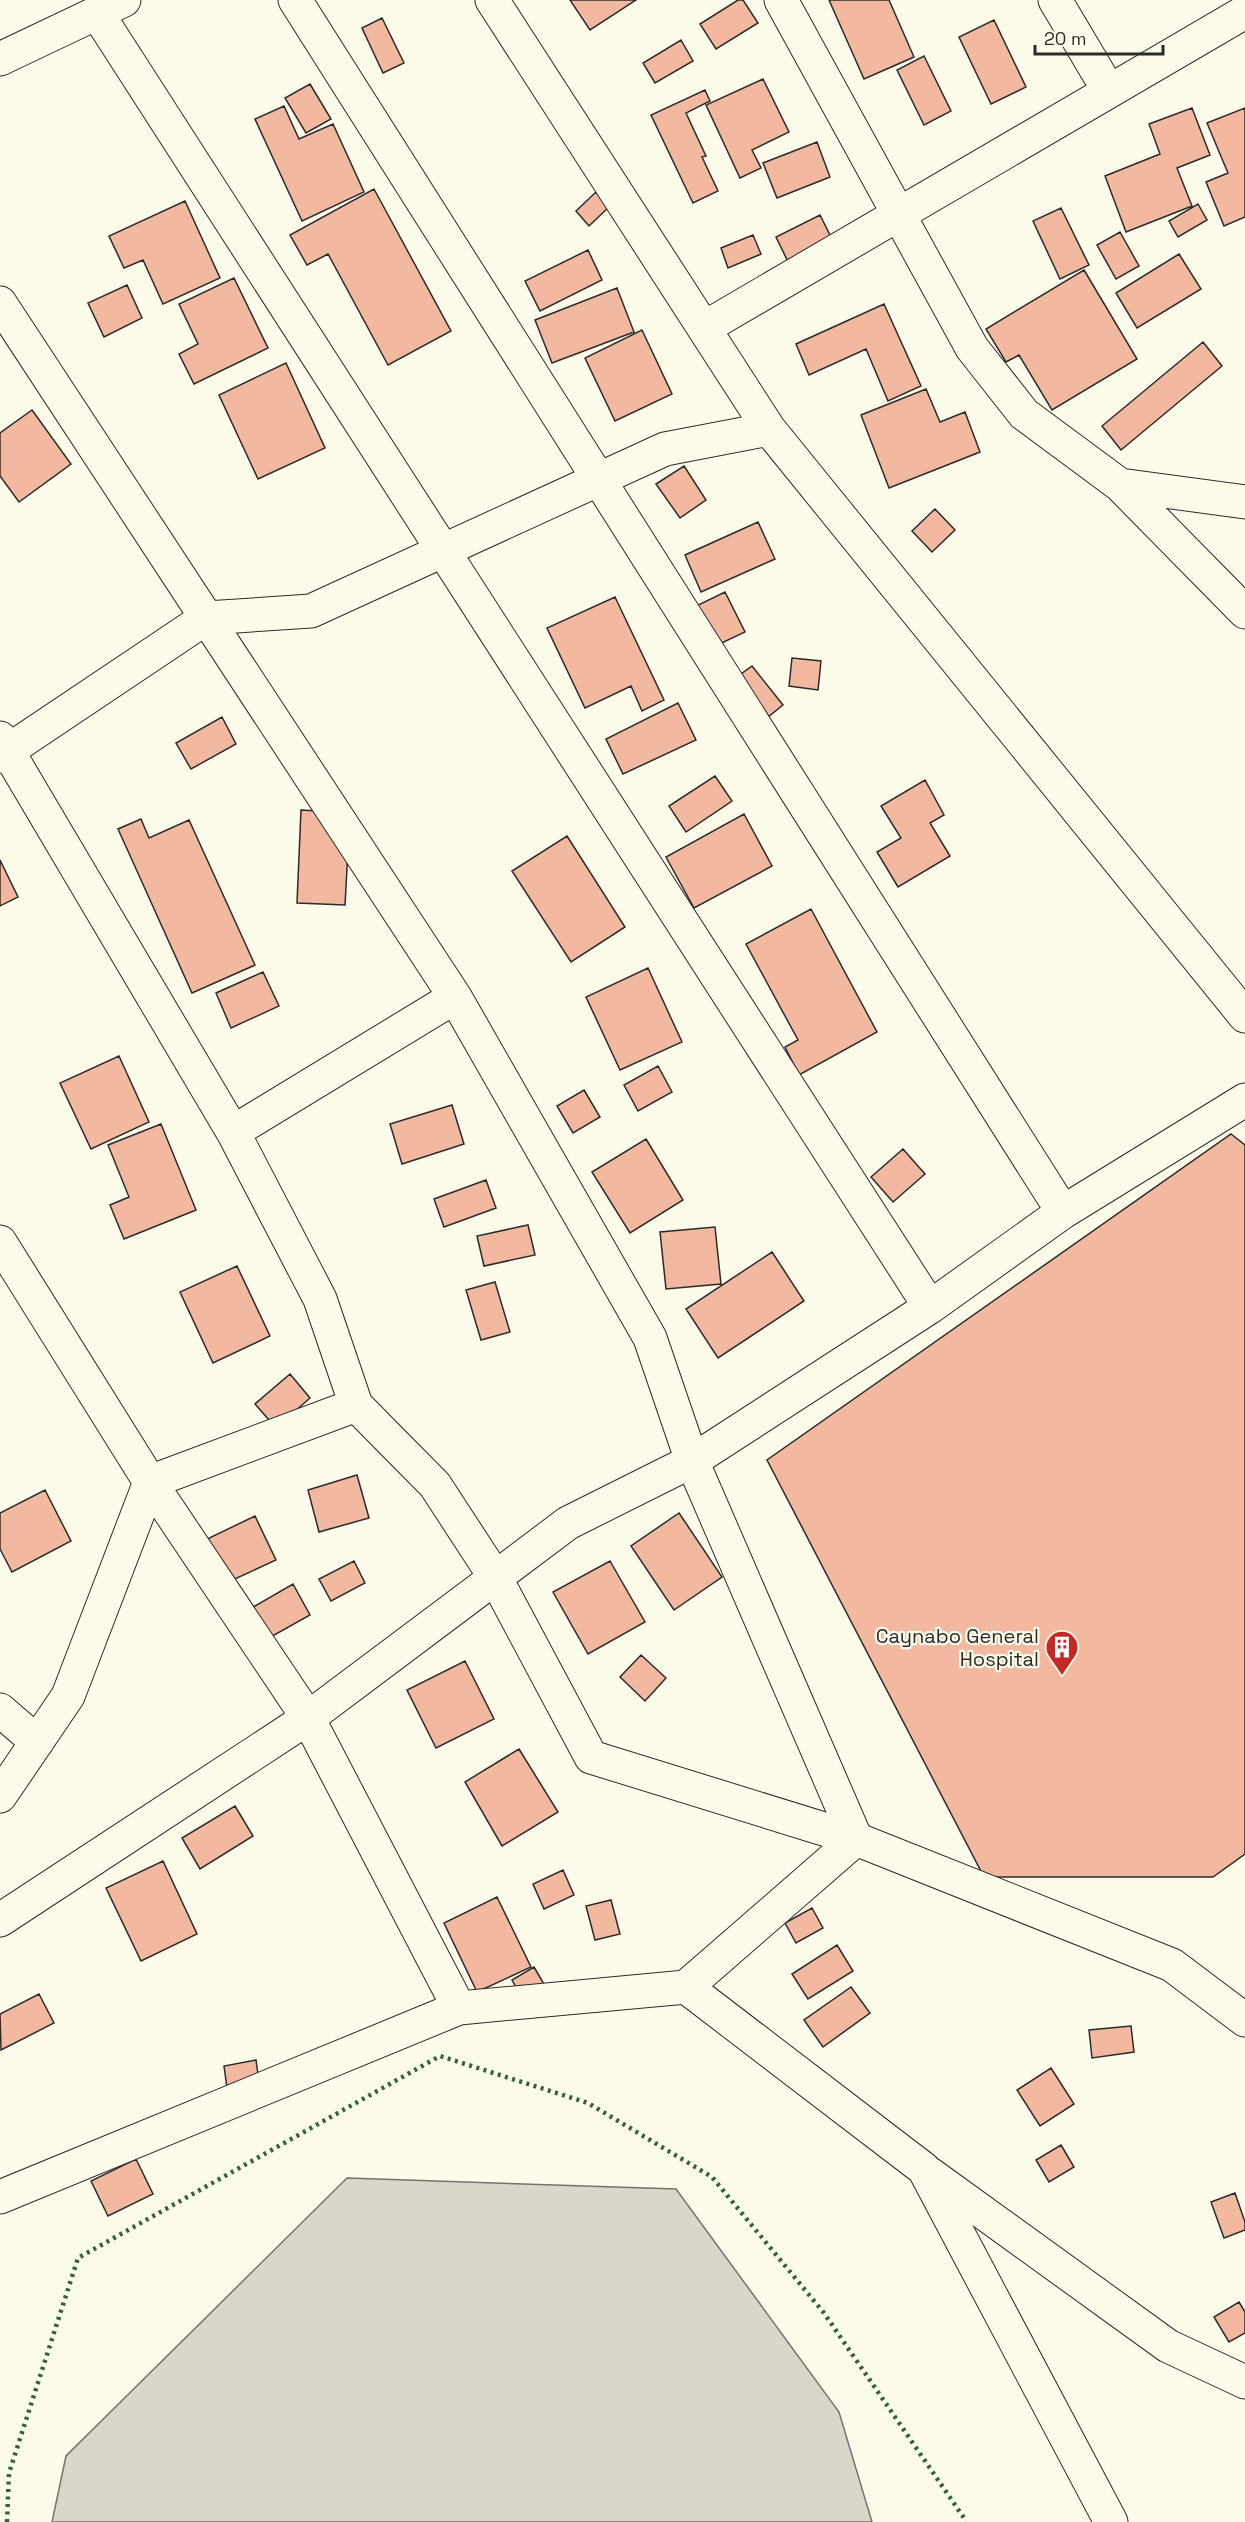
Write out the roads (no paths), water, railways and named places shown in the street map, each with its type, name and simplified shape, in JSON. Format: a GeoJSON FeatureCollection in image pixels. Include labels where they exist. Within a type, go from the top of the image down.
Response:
{"type":"FeatureCollection","features":[{"type":"Feature","properties":{"kind":"street"},"geometry":{"type":"LineString","coordinates":[[295,0],[1064,1212]]}},
{"type":"Feature","properties":{"kind":"street"},"geometry":{"type":"LineString","coordinates":[[492,0],[769,429],[1245,1016]]}},
{"type":"Feature","properties":{"kind":"street"},"geometry":{"type":"LineString","coordinates":[[781,0],[972,348],[1024,414],[1120,485],[1245,612]]}},
{"type":"Feature","properties":{"kind":"street"},"geometry":{"type":"LineString","coordinates":[[1055,0],[1108,92]]}},
{"type":"Feature","properties":{"kind":"street"},"geometry":{"type":"LineString","coordinates":[[0,59],[111,6],[443,550],[930,1307]]}},
{"type":"Feature","properties":{"kind":"street"},"geometry":{"type":"LineString","coordinates":[[704,328],[1245,12]]}},
{"type":"Feature","properties":{"kind":"street"},"geometry":{"type":"LineString","coordinates":[[0,303],[455,997],[650,1338],[692,1461],[856,1839]]}},
{"type":"Feature","properties":{"kind":"street"},"geometry":{"type":"LineString","coordinates":[[769,429],[666,448],[311,611],[206,618],[3,748],[233,1132],[320,1299],[357,1405],[435,1485],[495,1577],[591,1757],[856,1839],[1172,1965],[1245,2020]]}},
{"type":"Feature","properties":{"kind":"street"},"geometry":{"type":"LineString","coordinates":[[1120,485],[1245,502]]}},
{"type":"Feature","properties":{"kind":"street"},"geometry":{"type":"LineString","coordinates":[[233,1132],[455,997]]}},
{"type":"Feature","properties":{"kind":"street"},"geometry":{"type":"LineString","coordinates":[[0,1920],[308,1718],[568,1523],[692,1461],[930,1307],[1064,1212],[1245,1100]]}},
{"type":"Feature","properties":{"kind":"street"},"geometry":{"type":"LineString","coordinates":[[0,1242],[150,1482],[308,1718],[459,2008]]}},
{"type":"Feature","properties":{"kind":"street"},"geometry":{"type":"LineString","coordinates":[[0,1796],[69,1696],[150,1482],[357,1405]]}},
{"type":"Feature","properties":{"kind":"street"},"geometry":{"type":"LineString","coordinates":[[0,1710],[37,1742]]}},
{"type":"Feature","properties":{"kind":"street"},"geometry":{"type":"LineString","coordinates":[[0,2198],[459,2008],[686,1987],[856,1839]]}},
{"type":"Feature","properties":{"kind":"street"},"geometry":{"type":"LineString","coordinates":[[686,1987],[924,2169],[1168,2346],[1245,2382]]}},
{"type":"Feature","properties":{"kind":"street"},"geometry":{"type":"LineString","coordinates":[[924,2169],[1111,2522]]}},
{"type":"Feature","properties":{"kind":"place","name":"Caynabo General Hospital"},"geometry":{"type":"Point","coordinates":[1062,1676]}}]}
